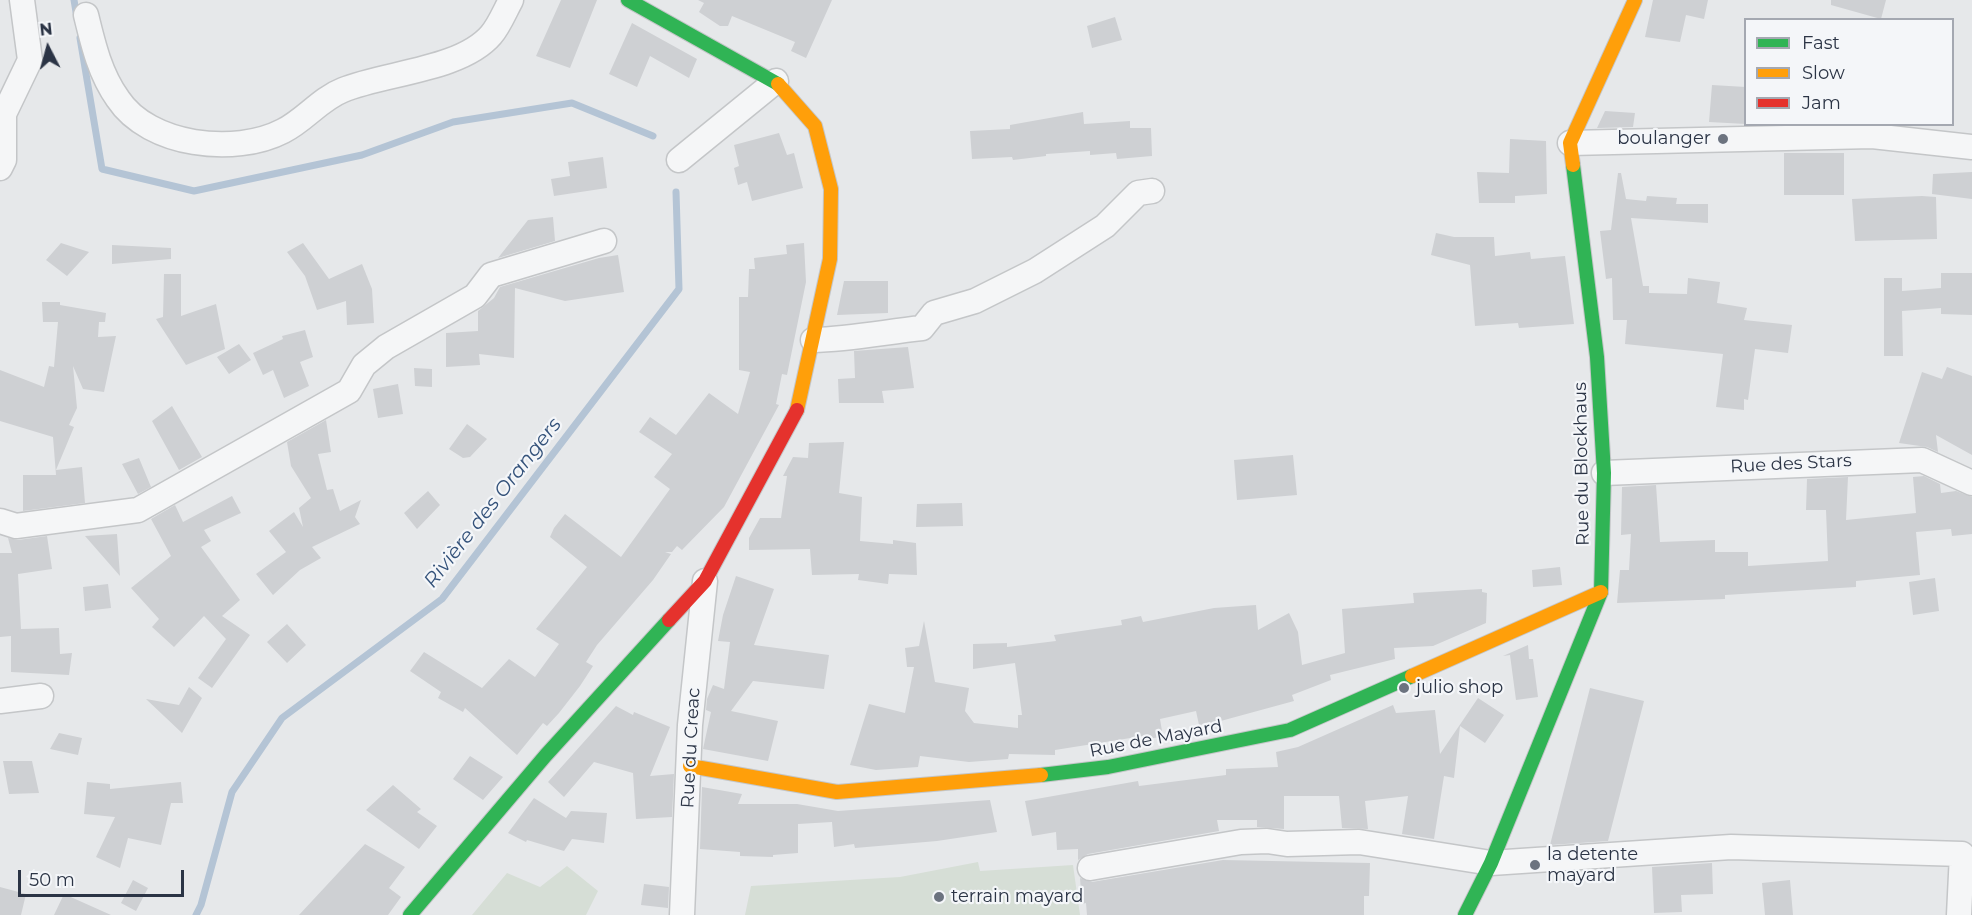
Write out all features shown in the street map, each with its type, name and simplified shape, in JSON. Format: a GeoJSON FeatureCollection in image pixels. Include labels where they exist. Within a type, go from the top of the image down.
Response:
{"type":"FeatureCollection","features":[{"type":"Feature","properties":{"kind":"street"},"geometry":{"type":"LineString","coordinates":[[0,168],[4,160],[3,114],[30,60],[22,0]]}},
{"type":"Feature","properties":{"kind":"street"},"geometry":{"type":"LineString","coordinates":[[86,15],[96,58],[117,99],[136,121],[162,132],[206,145],[230,145],[258,141],[284,131],[342,90],[426,68],[476,49],[491,35],[511,0]]}},
{"type":"Feature","properties":{"kind":"street"},"geometry":{"type":"LineString","coordinates":[[410,915],[546,755],[705,581],[799,407],[830,259],[831,189],[814,126],[776,81],[628,0]]}},
{"type":"Feature","properties":{"kind":"street"},"geometry":{"type":"LineString","coordinates":[[1635,0],[1570,143],[1872,136],[1972,147]]}},
{"type":"Feature","properties":{"kind":"street"},"geometry":{"type":"LineString","coordinates":[[679,160],[776,81]]}},
{"type":"Feature","properties":{"kind":"street","name":"Rue du Blockhaus"},"geometry":{"type":"LineString","coordinates":[[1465,915],[1491,863],[1601,592],[1604,473],[1597,357],[1570,143]]}},
{"type":"Feature","properties":{"kind":"street"},"geometry":{"type":"LineString","coordinates":[[813,340],[853,339],[879,333],[922,328],[934,313],[975,301],[1035,271],[1105,226],[1138,194],[1152,191]]}},
{"type":"Feature","properties":{"kind":"street"},"geometry":{"type":"LineString","coordinates":[[0,521],[16,526],[138,510],[349,391],[364,364],[386,347],[474,296],[492,276],[604,241]]}},
{"type":"Feature","properties":{"kind":"street","name":"Rue des Stars"},"geometry":{"type":"LineString","coordinates":[[1604,473],[1922,460],[1972,483]]}},
{"type":"Feature","properties":{"kind":"street","name":"Rue du Creac"},"geometry":{"type":"LineString","coordinates":[[682,915],[690,725],[705,581]]}},
{"type":"Feature","properties":{"kind":"street","name":"Rue de Mayard"},"geometry":{"type":"LineString","coordinates":[[690,766],[837,792],[1068,773],[1108,767],[1290,730],[1601,592]]}},
{"type":"Feature","properties":{"kind":"street"},"geometry":{"type":"LineString","coordinates":[[0,701],[41,696]]}},
{"type":"Feature","properties":{"kind":"street"},"geometry":{"type":"LineString","coordinates":[[1090,868],[1241,842],[1287,844],[1359,842],[1491,863],[1731,847],[1962,854],[1959,915]]}},
{"type":"Feature","properties":{"kind":"shaded area"},"geometry":{"type":"Polygon","coordinates":[[[978,862],[980,871],[1073,865],[1080,915],[745,915],[751,886],[900,877],[978,862]]]}},
{"type":"Feature","properties":{"kind":"shaded area"},"geometry":{"type":"Polygon","coordinates":[[[567,866],[598,891],[586,915],[472,915],[507,873],[540,887],[567,866]]]}},
{"type":"Feature","properties":{"kind":"building"},"geometry":{"type":"Polygon","coordinates":[[[561,0],[597,0],[570,68],[536,56],[561,0]]]}},
{"type":"Feature","properties":{"kind":"building"},"geometry":{"type":"Polygon","coordinates":[[[698,0],[832,0],[806,58],[791,51],[795,42],[732,16],[728,26],[720,26],[699,12],[704,3],[698,0]]]}},
{"type":"Feature","properties":{"kind":"building"},"geometry":{"type":"Polygon","coordinates":[[[1653,0],[1708,0],[1704,19],[1686,15],[1680,42],[1645,37],[1653,0]]]}},
{"type":"Feature","properties":{"kind":"building"},"geometry":{"type":"Polygon","coordinates":[[[1831,0],[1886,0],[1881,18],[1831,5],[1831,0]]]}},
{"type":"Feature","properties":{"kind":"building"},"geometry":{"type":"Polygon","coordinates":[[[1115,17],[1122,40],[1092,48],[1087,26],[1115,17]]]}},
{"type":"Feature","properties":{"kind":"building"},"geometry":{"type":"Polygon","coordinates":[[[632,23],[697,59],[689,78],[650,56],[637,87],[609,74],[632,23]]]}},
{"type":"Feature","properties":{"kind":"building"},"geometry":{"type":"Polygon","coordinates":[[[1712,85],[1744,87],[1744,124],[1709,122],[1712,85]]]}},
{"type":"Feature","properties":{"kind":"building"},"geometry":{"type":"Polygon","coordinates":[[[1605,111],[1635,113],[1633,127],[1597,128],[1605,111]]]}},
{"type":"Feature","properties":{"kind":"building"},"geometry":{"type":"Polygon","coordinates":[[[1083,112],[1084,124],[1130,121],[1130,128],[1151,128],[1152,156],[1117,159],[1116,153],[1090,155],[1090,151],[1046,154],[1046,156],[1013,160],[1012,157],[972,159],[970,131],[1010,129],[1010,125],[1083,112]]]}},
{"type":"Feature","properties":{"kind":"building"},"geometry":{"type":"Polygon","coordinates":[[[779,133],[787,155],[794,153],[803,188],[752,201],[747,182],[738,185],[734,168],[739,166],[734,145],[779,133]]]}},
{"type":"Feature","properties":{"kind":"building"},"geometry":{"type":"Polygon","coordinates":[[[1510,139],[1546,141],[1547,194],[1515,196],[1515,203],[1479,203],[1477,172],[1509,173],[1510,139]]]}},
{"type":"Feature","properties":{"kind":"building"},"geometry":{"type":"Polygon","coordinates":[[[1784,153],[1844,153],[1844,195],[1784,195],[1784,153]]]}},
{"type":"Feature","properties":{"kind":"building"},"geometry":{"type":"Polygon","coordinates":[[[603,157],[607,188],[554,196],[551,179],[570,176],[568,162],[603,157]]]}},
{"type":"Feature","properties":{"kind":"building"},"geometry":{"type":"Polygon","coordinates":[[[1972,172],[1972,199],[1932,194],[1933,174],[1972,172]]]}},
{"type":"Feature","properties":{"kind":"building"},"geometry":{"type":"Polygon","coordinates":[[[1618,173],[1621,173],[1626,199],[1646,201],[1647,196],[1677,198],[1676,204],[1708,204],[1708,223],[1631,218],[1643,286],[1649,286],[1649,293],[1687,294],[1688,278],[1720,282],[1717,303],[1747,308],[1744,320],[1792,325],[1788,353],[1755,349],[1748,400],[1744,399],[1744,410],[1716,407],[1723,354],[1625,344],[1627,320],[1613,320],[1612,278],[1606,279],[1600,231],[1611,230],[1618,173]]]}},
{"type":"Feature","properties":{"kind":"building"},"geometry":{"type":"Polygon","coordinates":[[[1936,197],[1937,239],[1855,241],[1852,199],[1936,197]]]}},
{"type":"Feature","properties":{"kind":"building"},"geometry":{"type":"Polygon","coordinates":[[[553,217],[555,241],[498,258],[528,220],[553,217]]]}},
{"type":"Feature","properties":{"kind":"building"},"geometry":{"type":"Polygon","coordinates":[[[1436,233],[1454,237],[1494,237],[1495,256],[1530,252],[1531,259],[1565,256],[1574,324],[1519,328],[1518,323],[1475,326],[1470,265],[1431,255],[1436,233]]]}},
{"type":"Feature","properties":{"kind":"building"},"geometry":{"type":"Polygon","coordinates":[[[61,243],[89,252],[67,276],[46,260],[61,243]]]}},
{"type":"Feature","properties":{"kind":"building"},"geometry":{"type":"Polygon","coordinates":[[[303,243],[329,279],[362,264],[372,289],[374,323],[347,325],[346,301],[317,310],[305,276],[287,252],[303,243]]]}},
{"type":"Feature","properties":{"kind":"building"},"geometry":{"type":"Polygon","coordinates":[[[804,243],[806,282],[787,375],[782,374],[776,404],[779,405],[724,507],[682,550],[677,546],[672,552],[665,552],[671,554],[653,580],[597,645],[586,662],[593,666],[580,686],[559,713],[547,726],[543,723],[517,755],[465,708],[463,712],[438,698],[441,692],[410,671],[424,652],[482,688],[509,659],[535,677],[559,644],[536,629],[587,567],[550,537],[554,528],[565,514],[621,557],[670,489],[654,477],[672,454],[639,432],[650,417],[676,435],[709,393],[738,414],[750,372],[739,370],[739,297],[748,297],[749,269],[755,269],[754,258],[787,254],[786,245],[804,243]]]}},
{"type":"Feature","properties":{"kind":"building"},"geometry":{"type":"Polygon","coordinates":[[[112,245],[171,248],[171,259],[112,264],[112,245]]]}},
{"type":"Feature","properties":{"kind":"building"},"geometry":{"type":"Polygon","coordinates":[[[618,255],[624,292],[565,301],[515,288],[514,358],[479,354],[480,365],[446,367],[446,333],[478,331],[478,311],[494,298],[500,287],[599,258],[618,255]]]}},
{"type":"Feature","properties":{"kind":"building"},"geometry":{"type":"Polygon","coordinates":[[[1941,273],[1972,273],[1972,315],[1941,314],[1941,308],[1902,311],[1903,356],[1884,356],[1884,278],[1902,278],[1902,291],[1941,288],[1941,273]]]}},
{"type":"Feature","properties":{"kind":"building"},"geometry":{"type":"Polygon","coordinates":[[[164,274],[181,274],[181,316],[216,304],[225,349],[186,365],[156,319],[163,317],[164,274]]]}},
{"type":"Feature","properties":{"kind":"building"},"geometry":{"type":"Polygon","coordinates":[[[844,281],[888,281],[888,313],[837,315],[844,281]]]}},
{"type":"Feature","properties":{"kind":"building"},"geometry":{"type":"Polygon","coordinates":[[[42,302],[60,302],[60,305],[106,313],[105,322],[99,322],[98,337],[116,336],[104,392],[83,389],[73,366],[77,408],[69,425],[74,427],[56,470],[82,467],[85,503],[23,511],[23,475],[56,475],[53,437],[0,421],[0,370],[44,387],[49,366],[54,367],[58,322],[43,322],[42,302]]]}},
{"type":"Feature","properties":{"kind":"building"},"geometry":{"type":"Polygon","coordinates":[[[305,330],[313,357],[300,362],[309,386],[284,398],[273,370],[263,375],[253,353],[283,339],[282,336],[305,330]]]}},
{"type":"Feature","properties":{"kind":"building"},"geometry":{"type":"Polygon","coordinates":[[[239,344],[251,360],[229,374],[217,357],[239,344]]]}},
{"type":"Feature","properties":{"kind":"building"},"geometry":{"type":"Polygon","coordinates":[[[908,347],[914,388],[882,391],[884,403],[839,403],[838,379],[855,378],[854,351],[908,347]]]}},
{"type":"Feature","properties":{"kind":"building"},"geometry":{"type":"Polygon","coordinates":[[[1947,367],[1972,376],[1972,455],[1936,435],[1938,452],[1927,447],[1899,443],[1922,372],[1942,379],[1947,367]]]}},
{"type":"Feature","properties":{"kind":"building"},"geometry":{"type":"Polygon","coordinates":[[[414,368],[432,369],[432,387],[415,386],[414,368]]]}},
{"type":"Feature","properties":{"kind":"building"},"geometry":{"type":"Polygon","coordinates":[[[398,384],[403,414],[378,418],[373,389],[398,384]]]}},
{"type":"Feature","properties":{"kind":"building"},"geometry":{"type":"Polygon","coordinates":[[[172,406],[202,457],[179,470],[152,421],[172,406]]]}},
{"type":"Feature","properties":{"kind":"building"},"geometry":{"type":"Polygon","coordinates":[[[326,420],[331,452],[318,454],[327,490],[333,489],[340,511],[361,500],[355,517],[360,524],[312,547],[321,558],[300,570],[273,595],[256,574],[286,552],[269,531],[294,512],[303,527],[299,508],[311,498],[291,466],[287,442],[326,420]]]}},
{"type":"Feature","properties":{"kind":"building"},"geometry":{"type":"Polygon","coordinates":[[[467,424],[487,439],[470,457],[463,458],[449,449],[467,424]]]}},
{"type":"Feature","properties":{"kind":"building"},"geometry":{"type":"Polygon","coordinates":[[[844,442],[839,493],[862,497],[860,541],[893,544],[893,540],[916,543],[917,575],[889,574],[888,584],[858,580],[859,574],[812,575],[810,549],[749,550],[749,538],[760,518],[781,518],[787,476],[783,476],[793,457],[808,458],[809,443],[844,442]]]}},
{"type":"Feature","properties":{"kind":"building"},"geometry":{"type":"Polygon","coordinates":[[[1293,455],[1297,495],[1237,500],[1234,460],[1293,455]]]}},
{"type":"Feature","properties":{"kind":"building"},"geometry":{"type":"Polygon","coordinates":[[[139,458],[151,487],[138,494],[122,464],[139,458]]]}},
{"type":"Feature","properties":{"kind":"building"},"geometry":{"type":"Polygon","coordinates":[[[1924,476],[1940,484],[1941,493],[1956,491],[1972,497],[1972,534],[1952,536],[1951,529],[1916,532],[1920,575],[1856,581],[1856,587],[1725,595],[1725,599],[1617,603],[1620,570],[1629,570],[1631,534],[1621,535],[1622,487],[1656,485],[1660,542],[1715,540],[1715,552],[1748,552],[1748,566],[1828,561],[1826,510],[1806,510],[1807,479],[1848,477],[1846,520],[1916,513],[1913,477],[1924,476]]]}},
{"type":"Feature","properties":{"kind":"building"},"geometry":{"type":"Polygon","coordinates":[[[428,491],[440,505],[417,529],[404,513],[428,491]]]}},
{"type":"Feature","properties":{"kind":"building"},"geometry":{"type":"Polygon","coordinates":[[[232,496],[241,513],[204,530],[211,541],[201,547],[240,600],[222,616],[250,635],[212,688],[198,678],[226,639],[204,616],[174,647],[152,627],[159,619],[131,588],[171,556],[151,519],[175,505],[183,522],[232,496]]]}},
{"type":"Feature","properties":{"kind":"building"},"geometry":{"type":"Polygon","coordinates":[[[962,503],[963,526],[916,527],[917,504],[962,503]]]}},
{"type":"Feature","properties":{"kind":"building"},"geometry":{"type":"Polygon","coordinates":[[[117,534],[120,576],[85,536],[117,534]]]}},
{"type":"Feature","properties":{"kind":"building"},"geometry":{"type":"Polygon","coordinates":[[[47,536],[52,569],[18,574],[21,629],[59,628],[60,654],[72,653],[69,675],[11,672],[11,636],[0,637],[0,553],[12,553],[8,538],[18,540],[47,536]]]}},
{"type":"Feature","properties":{"kind":"building"},"geometry":{"type":"Polygon","coordinates":[[[1560,567],[1562,585],[1533,587],[1532,570],[1560,567]]]}},
{"type":"Feature","properties":{"kind":"building"},"geometry":{"type":"Polygon","coordinates":[[[736,576],[774,589],[754,645],[829,655],[824,689],[753,681],[731,711],[778,721],[768,761],[703,749],[711,712],[706,710],[707,699],[713,685],[724,689],[730,642],[718,641],[723,615],[736,576]]]}},
{"type":"Feature","properties":{"kind":"building"},"geometry":{"type":"Polygon","coordinates":[[[1935,578],[1939,611],[1913,615],[1909,582],[1935,578]]]}},
{"type":"Feature","properties":{"kind":"building"},"geometry":{"type":"Polygon","coordinates":[[[108,584],[111,608],[85,611],[83,587],[108,584]]]}},
{"type":"Feature","properties":{"kind":"building"},"geometry":{"type":"Polygon","coordinates":[[[1482,589],[1482,592],[1487,593],[1486,623],[1433,646],[1394,648],[1395,659],[1330,675],[1331,680],[1292,695],[1294,701],[1199,725],[1196,711],[1160,719],[1163,737],[1144,739],[1143,736],[1055,750],[1055,755],[1009,754],[1008,759],[969,762],[920,756],[918,767],[876,770],[850,765],[869,704],[905,713],[914,667],[907,667],[905,648],[919,646],[924,621],[935,682],[969,688],[965,711],[974,723],[1018,728],[1018,715],[1022,715],[1015,663],[973,669],[973,644],[1007,643],[1007,647],[1056,641],[1054,635],[1122,625],[1121,620],[1141,616],[1143,622],[1214,608],[1256,605],[1258,630],[1289,613],[1298,632],[1302,665],[1345,653],[1342,609],[1414,603],[1413,593],[1482,589]]]}},
{"type":"Feature","properties":{"kind":"building"},"geometry":{"type":"Polygon","coordinates":[[[287,624],[306,645],[287,663],[267,642],[287,624]]]}},
{"type":"Feature","properties":{"kind":"building"},"geometry":{"type":"Polygon","coordinates":[[[1528,645],[1529,659],[1533,659],[1538,697],[1516,700],[1510,655],[1503,656],[1528,645]]]}},
{"type":"Feature","properties":{"kind":"building"},"geometry":{"type":"Polygon","coordinates":[[[189,687],[202,698],[182,733],[146,699],[179,705],[189,687]]]}},
{"type":"Feature","properties":{"kind":"building"},"geometry":{"type":"Polygon","coordinates":[[[1590,688],[1644,701],[1608,841],[1550,845],[1590,688]]]}},
{"type":"Feature","properties":{"kind":"building"},"geometry":{"type":"Polygon","coordinates":[[[1478,698],[1504,715],[1485,743],[1460,726],[1454,778],[1444,776],[1434,839],[1402,834],[1408,796],[1365,801],[1368,829],[1342,828],[1339,796],[1284,796],[1284,829],[1257,827],[1257,820],[1217,820],[1219,831],[1088,854],[1078,860],[1078,849],[1057,850],[1056,832],[1032,836],[1025,801],[1138,781],[1139,786],[1226,775],[1226,769],[1278,767],[1276,752],[1298,747],[1393,705],[1396,713],[1435,710],[1440,754],[1478,698]]]}},
{"type":"Feature","properties":{"kind":"building"},"geometry":{"type":"Polygon","coordinates":[[[616,706],[633,715],[634,712],[670,727],[650,776],[674,774],[672,817],[636,819],[633,773],[594,762],[564,797],[548,782],[616,706]]]}},
{"type":"Feature","properties":{"kind":"building"},"geometry":{"type":"Polygon","coordinates":[[[59,733],[82,738],[78,755],[50,749],[59,733]]]}},
{"type":"Feature","properties":{"kind":"building"},"geometry":{"type":"Polygon","coordinates":[[[470,756],[503,777],[483,800],[453,779],[470,756]]]}},
{"type":"Feature","properties":{"kind":"building"},"geometry":{"type":"Polygon","coordinates":[[[3,761],[32,761],[39,793],[9,794],[3,761]]]}},
{"type":"Feature","properties":{"kind":"building"},"geometry":{"type":"Polygon","coordinates":[[[87,782],[110,784],[110,789],[181,782],[183,803],[171,803],[161,845],[128,838],[120,868],[96,857],[115,817],[84,814],[87,782]]]}},
{"type":"Feature","properties":{"kind":"building"},"geometry":{"type":"Polygon","coordinates":[[[393,785],[421,809],[417,812],[437,826],[419,849],[366,810],[393,785]]]}},
{"type":"Feature","properties":{"kind":"building"},"geometry":{"type":"Polygon","coordinates":[[[702,787],[742,794],[738,804],[797,804],[838,811],[990,800],[997,832],[937,841],[855,848],[854,844],[834,847],[832,822],[798,824],[798,853],[773,855],[773,857],[740,856],[740,852],[700,849],[702,787]]]}},
{"type":"Feature","properties":{"kind":"building"},"geometry":{"type":"Polygon","coordinates":[[[534,798],[566,818],[571,811],[607,813],[604,843],[572,839],[564,851],[527,840],[526,842],[508,833],[534,798]]]}},
{"type":"Feature","properties":{"kind":"building"},"geometry":{"type":"Polygon","coordinates":[[[365,844],[405,867],[389,888],[401,897],[388,915],[299,915],[365,844]]]}},
{"type":"Feature","properties":{"kind":"building"},"geometry":{"type":"Polygon","coordinates":[[[1223,860],[1370,863],[1369,896],[1364,896],[1364,915],[1087,915],[1086,903],[1082,904],[1080,878],[1092,882],[1223,860]]]}},
{"type":"Feature","properties":{"kind":"building"},"geometry":{"type":"Polygon","coordinates":[[[1712,863],[1713,894],[1681,895],[1682,912],[1654,913],[1652,867],[1712,863]]]}},
{"type":"Feature","properties":{"kind":"building"},"geometry":{"type":"Polygon","coordinates":[[[133,880],[148,888],[136,911],[121,903],[133,880]]]}},
{"type":"Feature","properties":{"kind":"building"},"geometry":{"type":"Polygon","coordinates":[[[1790,880],[1793,915],[1765,915],[1762,883],[1790,880]]]}},
{"type":"Feature","properties":{"kind":"building"},"geometry":{"type":"Polygon","coordinates":[[[644,884],[669,887],[668,908],[641,905],[644,884]]]}},
{"type":"Feature","properties":{"kind":"building"},"geometry":{"type":"Polygon","coordinates":[[[0,887],[26,894],[21,915],[0,915],[0,887]]]}},
{"type":"Feature","properties":{"kind":"building"},"geometry":{"type":"Polygon","coordinates":[[[64,894],[111,915],[54,915],[64,894]]]}},
{"type":"Feature","properties":{"kind":"waterway","name":"Rivière des Orangers"},"geometry":{"type":"LineString","coordinates":[[74,0],[77,18]]}},
{"type":"Feature","properties":{"kind":"waterway","name":"Rivière des Orangers"},"geometry":{"type":"LineString","coordinates":[[80,38],[102,169],[194,191],[362,155],[453,122],[572,103],[653,136]]}},
{"type":"Feature","properties":{"kind":"waterway","name":"Rivière des Orangers"},"geometry":{"type":"LineString","coordinates":[[196,915],[201,905],[232,792],[282,718],[442,599],[679,289],[676,192]]}},
{"type":"Feature","properties":{"kind":"traffic: fast"},"geometry":{"type":"LineString","coordinates":[[628,0],[778,84]]}},
{"type":"Feature","properties":{"kind":"traffic: fast"},"geometry":{"type":"LineString","coordinates":[[1465,915],[1491,863],[1601,592],[1604,473],[1597,357],[1573,165]]}},
{"type":"Feature","properties":{"kind":"traffic: fast"},"geometry":{"type":"LineString","coordinates":[[410,915],[546,755],[669,620]]}},
{"type":"Feature","properties":{"kind":"traffic: fast"},"geometry":{"type":"LineString","coordinates":[[1041,775],[1108,767],[1290,730],[1412,676]]}},
{"type":"Feature","properties":{"kind":"traffic: slow"},"geometry":{"type":"LineString","coordinates":[[1573,165],[1570,143],[1635,0]]}},
{"type":"Feature","properties":{"kind":"traffic: slow"},"geometry":{"type":"LineString","coordinates":[[778,84],[815,126],[831,189],[830,259],[797,410]]}},
{"type":"Feature","properties":{"kind":"traffic: slow"},"geometry":{"type":"LineString","coordinates":[[1412,676],[1601,592]]}},
{"type":"Feature","properties":{"kind":"traffic: slow"},"geometry":{"type":"LineString","coordinates":[[690,766],[837,792],[1041,775]]}},
{"type":"Feature","properties":{"kind":"traffic: jam"},"geometry":{"type":"LineString","coordinates":[[669,620],[705,581],[797,410]]}},
{"type":"Feature","properties":{"kind":"place","name":"boulanger"},"geometry":{"type":"Point","coordinates":[1723,139]}},
{"type":"Feature","properties":{"kind":"place","name":"julio shop"},"geometry":{"type":"Point","coordinates":[1404,688]}},
{"type":"Feature","properties":{"kind":"place","name":"la detente mayard"},"geometry":{"type":"Point","coordinates":[1535,865]}},
{"type":"Feature","properties":{"kind":"place","name":"terrain mayard"},"geometry":{"type":"Point","coordinates":[939,897]}}]}
